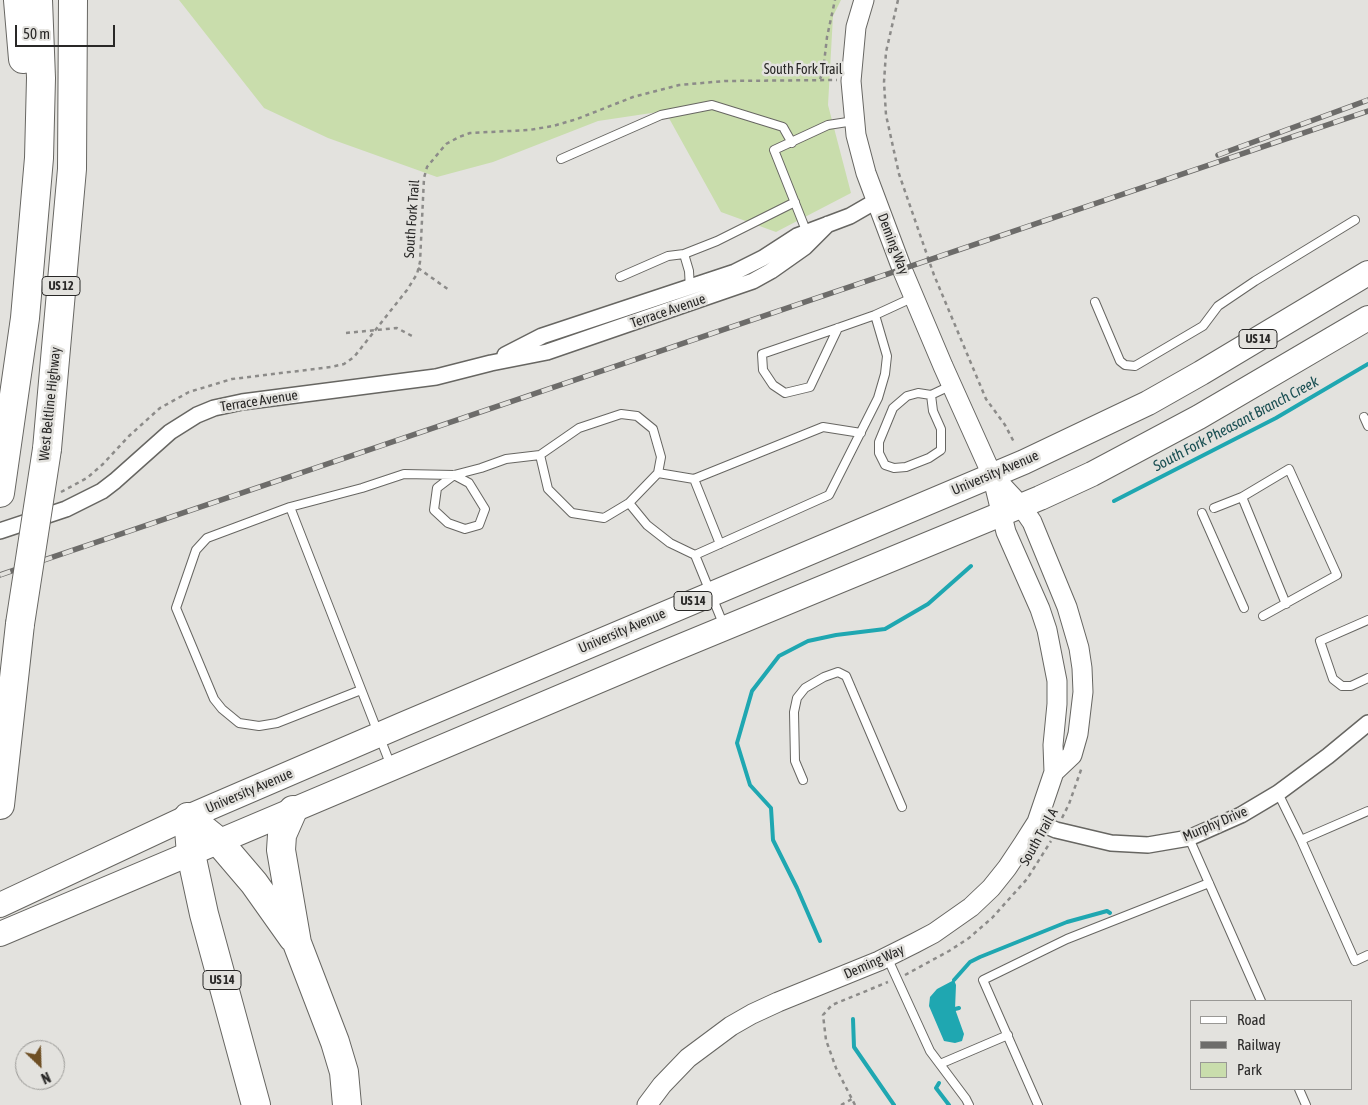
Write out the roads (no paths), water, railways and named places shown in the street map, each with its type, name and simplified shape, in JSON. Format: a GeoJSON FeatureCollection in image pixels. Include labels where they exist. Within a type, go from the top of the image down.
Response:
{"type":"FeatureCollection","features":[{"type":"Feature","properties":{"kind":"highway"},"geometry":{"type":"LineString","coordinates":[[18,0],[35,193]]}},
{"type":"Feature","properties":{"kind":"highway","name":"US 12"},"geometry":{"type":"LineString","coordinates":[[0,493],[24,318],[39,158],[41,108],[38,0]]}},
{"type":"Feature","properties":{"kind":"highway","name":"West Beltline Highway"},"geometry":{"type":"LineString","coordinates":[[0,805],[20,624],[47,449],[72,169],[73,0]]}},
{"type":"Feature","properties":{"kind":"highway"},"geometry":{"type":"LineString","coordinates":[[72,122],[87,77],[90,0]]}},
{"type":"Feature","properties":{"kind":"highway"},"geometry":{"type":"LineString","coordinates":[[293,810],[282,835],[281,850],[297,943],[335,1042],[344,1072],[347,1105]]}},
{"type":"Feature","properties":{"kind":"highway"},"geometry":{"type":"LineString","coordinates":[[188,817],[219,842],[254,883],[297,943]]}},
{"type":"Feature","properties":{"kind":"highway","name":"US 14"},"geometry":{"type":"LineString","coordinates":[[188,817],[191,854],[204,914],[256,1105]]}},
{"type":"Feature","properties":{"kind":"main road","name":"University Avenue"},"geometry":{"type":"LineString","coordinates":[[0,905],[188,817],[1024,462],[1148,404],[1368,273]]}},
{"type":"Feature","properties":{"kind":"main road","name":"US 14"},"geometry":{"type":"LineString","coordinates":[[0,934],[391,767],[1011,510],[1092,474],[1184,426],[1368,318]]}},
{"type":"Feature","properties":{"kind":"street","name":"Deming Way"},"geometry":{"type":"LineString","coordinates":[[864,0],[856,27],[850,80],[854,121],[866,173],[914,297],[992,475],[1011,510],[1032,522],[1067,607],[1076,639],[1082,668],[1082,713],[1072,755],[1054,772]]}},
{"type":"Feature","properties":{"kind":"street","name":"Terrace Avenue"},"geometry":{"type":"LineString","coordinates":[[491,363],[542,336],[747,267],[797,236],[850,216],[876,201]]}},
{"type":"Feature","properties":{"kind":"street","name":"Terrace Avenue"},"geometry":{"type":"LineString","coordinates":[[0,531],[66,509],[102,491],[116,481],[170,432],[191,418],[214,408],[242,402],[436,377],[491,363],[547,352],[740,287],[770,272],[805,247],[828,224]]}},
{"type":"Feature","properties":{"kind":"street","name":"Deming Way"},"geometry":{"type":"LineString","coordinates":[[647,1105],[662,1085],[688,1058],[731,1026],[778,1002],[888,957],[934,933],[971,907],[991,888],[1007,868],[1036,822],[1054,772],[1053,745],[1057,681],[1052,651],[1040,609],[1006,532],[1011,510]]}},
{"type":"Feature","properties":{"kind":"street","name":"Murphy Drive"},"geometry":{"type":"LineString","coordinates":[[1036,822],[1056,830],[1111,843],[1148,845],[1189,838],[1241,815],[1278,793],[1368,723]]}},
{"type":"Feature","properties":{"kind":"lane"},"geometry":{"type":"LineString","coordinates":[[560,159],[660,115],[712,105],[783,127],[792,142]]}},
{"type":"Feature","properties":{"kind":"lane"},"geometry":{"type":"LineString","coordinates":[[807,232],[774,150],[828,125],[854,121]]}},
{"type":"Feature","properties":{"kind":"lane"},"geometry":{"type":"LineString","coordinates":[[620,277],[668,256],[684,254],[717,242],[795,202]]}},
{"type":"Feature","properties":{"kind":"lane"},"geometry":{"type":"LineString","coordinates":[[1095,302],[1120,361],[1125,365],[1135,366],[1203,326],[1218,306],[1255,281],[1355,220]]}},
{"type":"Feature","properties":{"kind":"lane"},"geometry":{"type":"LineString","coordinates":[[684,254],[689,271],[689,288],[695,302]]}},
{"type":"Feature","properties":{"kind":"lane"},"geometry":{"type":"LineString","coordinates":[[838,328],[810,387],[785,393],[774,386],[763,370],[762,354],[875,315],[914,297]]}},
{"type":"Feature","properties":{"kind":"lane"},"geometry":{"type":"LineString","coordinates":[[695,555],[829,495],[878,398],[885,374],[887,356],[875,315]]}},
{"type":"Feature","properties":{"kind":"lane"},"geometry":{"type":"LineString","coordinates":[[931,395],[932,411],[940,429],[941,450],[929,458],[906,467],[894,468],[885,464],[879,453],[878,442],[893,408],[907,396],[918,393],[931,395],[952,385]]}},
{"type":"Feature","properties":{"kind":"lane"},"geometry":{"type":"LineString","coordinates":[[361,690],[278,723],[259,726],[239,723],[222,709],[214,699],[176,608],[196,550],[207,538],[290,507],[362,488],[404,474],[454,475],[506,459],[540,455],[578,428],[621,414],[636,416],[652,429],[661,457],[658,473],[628,503],[604,518],[572,514],[548,489],[540,455]]}},
{"type":"Feature","properties":{"kind":"lane"},"geometry":{"type":"LineString","coordinates":[[1364,417],[1368,426]]}},
{"type":"Feature","properties":{"kind":"lane"},"geometry":{"type":"LineString","coordinates":[[658,473],[694,479],[823,427],[861,433]]}},
{"type":"Feature","properties":{"kind":"lane"},"geometry":{"type":"LineString","coordinates":[[1214,508],[1242,498],[1289,469],[1337,575],[1263,616]]}},
{"type":"Feature","properties":{"kind":"lane"},"geometry":{"type":"LineString","coordinates":[[454,475],[469,483],[485,509],[480,525],[465,529],[448,523],[434,510],[437,488],[454,475]]}},
{"type":"Feature","properties":{"kind":"lane"},"geometry":{"type":"LineString","coordinates":[[694,479],[720,544]]}},
{"type":"Feature","properties":{"kind":"lane"},"geometry":{"type":"LineString","coordinates":[[1242,498],[1286,604]]}},
{"type":"Feature","properties":{"kind":"lane"},"geometry":{"type":"LineString","coordinates":[[628,503],[647,526],[670,543],[695,555],[725,628]]}},
{"type":"Feature","properties":{"kind":"lane"},"geometry":{"type":"LineString","coordinates":[[290,507],[391,767]]}},
{"type":"Feature","properties":{"kind":"lane"},"geometry":{"type":"LineString","coordinates":[[1202,513],[1244,608]]}},
{"type":"Feature","properties":{"kind":"lane"},"geometry":{"type":"LineString","coordinates":[[1368,620],[1320,641],[1334,679],[1342,686],[1352,686],[1368,678]]}},
{"type":"Feature","properties":{"kind":"lane"},"geometry":{"type":"LineString","coordinates":[[802,780],[795,761],[794,712],[797,698],[805,688],[824,677],[838,672],[846,676],[902,807]]}},
{"type":"Feature","properties":{"kind":"lane"},"geometry":{"type":"LineString","coordinates":[[1278,793],[1302,840],[1355,961],[1368,955]]}},
{"type":"Feature","properties":{"kind":"lane"},"geometry":{"type":"LineString","coordinates":[[1302,840],[1368,811]]}},
{"type":"Feature","properties":{"kind":"lane"},"geometry":{"type":"LineString","coordinates":[[1189,838],[1261,1000]]}},
{"type":"Feature","properties":{"kind":"lane"},"geometry":{"type":"LineString","coordinates":[[1038,1105],[983,980],[1067,939],[1209,883]]}},
{"type":"Feature","properties":{"kind":"lane"},"geometry":{"type":"LineString","coordinates":[[888,957],[930,1051],[969,1105]]}},
{"type":"Feature","properties":{"kind":"lane"},"geometry":{"type":"LineString","coordinates":[[940,1064],[1008,1035]]}},
{"type":"Feature","properties":{"kind":"lane"},"geometry":{"type":"LineString","coordinates":[[1299,1090],[1306,1105]]}},
{"type":"Feature","properties":{"kind":"water"},"geometry":{"type":"Polygon","coordinates":[[[954,980],[956,985],[955,1009],[964,1034],[962,1041],[955,1043],[944,1041],[929,1006],[930,997],[937,989],[954,980]]]}},
{"type":"Feature","properties":{"kind":"waterway","name":"South Fork Pheasant Branch Creek"},"geometry":{"type":"LineString","coordinates":[[1114,501],[1276,418],[1368,364]]}},
{"type":"Feature","properties":{"kind":"waterway","name":"South Fork Pheasant Branch Creek"},"geometry":{"type":"LineString","coordinates":[[820,941],[797,888],[773,840],[771,808],[750,785],[737,743],[752,691],[779,656],[808,641],[836,635],[885,629],[928,604],[971,566]]}},
{"type":"Feature","properties":{"kind":"waterway"},"geometry":{"type":"LineString","coordinates":[[954,980],[970,962],[980,957],[1067,922],[1107,911],[1110,913]]}},
{"type":"Feature","properties":{"kind":"waterway"},"geometry":{"type":"LineString","coordinates":[[955,1009],[959,1008]]}},
{"type":"Feature","properties":{"kind":"waterway","name":"South Fork Pheasant Branch Creek"},"geometry":{"type":"LineString","coordinates":[[853,1019],[854,1047],[894,1105]]}},
{"type":"Feature","properties":{"kind":"waterway"},"geometry":{"type":"LineString","coordinates":[[939,1083],[936,1088],[949,1105]]}},
{"type":"Feature","properties":{"kind":"railway"},"geometry":{"type":"LineString","coordinates":[[1218,155],[1368,100]]}},
{"type":"Feature","properties":{"kind":"railway"},"geometry":{"type":"LineString","coordinates":[[0,575],[1368,111]]}}]}
